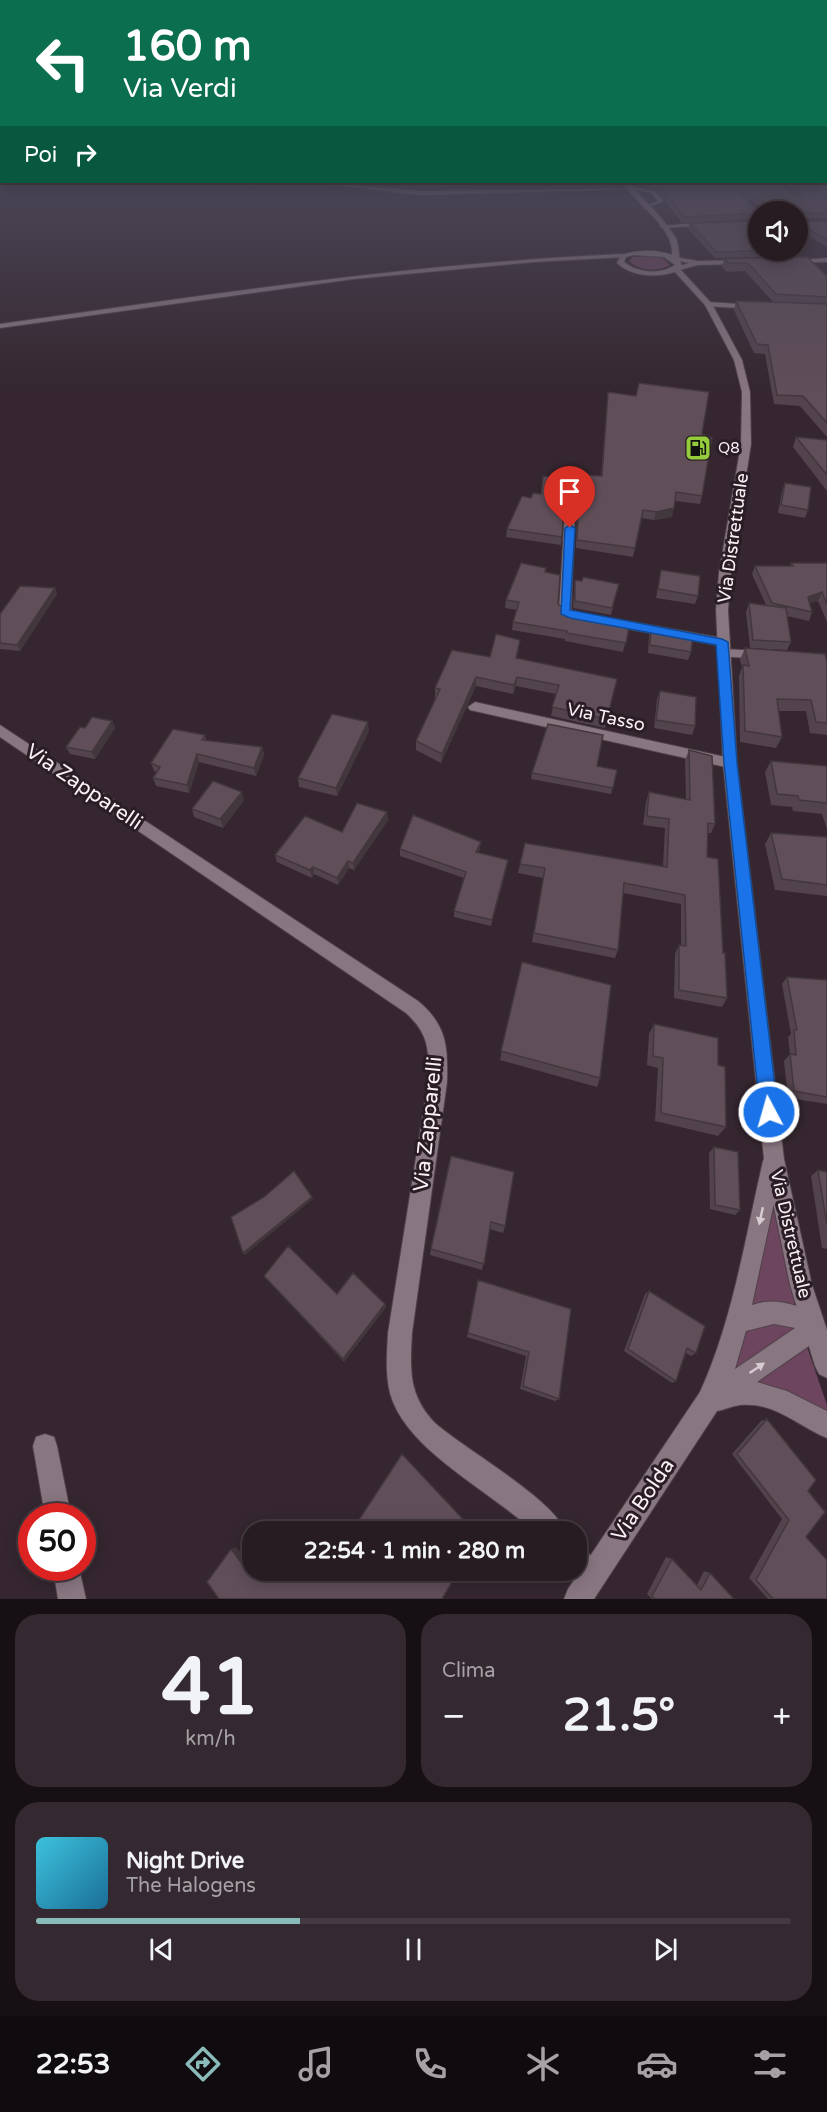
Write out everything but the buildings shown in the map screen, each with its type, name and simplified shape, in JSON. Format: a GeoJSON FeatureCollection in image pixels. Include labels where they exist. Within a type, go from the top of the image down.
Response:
{"type":"FeatureCollection","features":[{"type":"Feature","properties":{"kind":"street"},"geometry":{"type":"LineString","coordinates":[[0,326],[354,277],[534,260],[623,256],[640,253],[662,244]]}},
{"type":"Feature","properties":{"kind":"street"},"geometry":{"type":"LineString","coordinates":[[675,244],[675,259],[679,262],[676,269]]}},
{"type":"Feature","properties":{"kind":"street"},"geometry":{"type":"LineString","coordinates":[[640,253],[660,254],[698,263],[746,262]]}},
{"type":"Feature","properties":{"kind":"street"},"geometry":{"type":"LineString","coordinates":[[623,256],[620,260],[624,266]]}},
{"type":"Feature","properties":{"kind":"street"},"geometry":{"type":"LineString","coordinates":[[576,259],[624,266],[672,278],[697,288]]}},
{"type":"Feature","properties":{"kind":"street"},"geometry":{"type":"LineString","coordinates":[[808,260],[827,260]]}},
{"type":"Feature","properties":{"kind":"street"},"geometry":{"type":"LineString","coordinates":[[651,273],[698,263]]}},
{"type":"Feature","properties":{"kind":"street","name":"Via Distrettuale"},"geometry":{"type":"LineString","coordinates":[[676,269],[697,288],[708,304],[744,376],[747,411],[742,471],[725,573],[722,647],[730,763],[774,1159],[801,1285],[827,1366]]}},
{"type":"Feature","properties":{"kind":"street"},"geometry":{"type":"LineString","coordinates":[[708,304],[760,307]]}},
{"type":"Feature","properties":{"kind":"street"},"geometry":{"type":"LineString","coordinates":[[570,509],[565,612],[570,615],[722,647],[781,656]]}},
{"type":"Feature","properties":{"kind":"street","name":"Via Tasso"},"geometry":{"type":"LineString","coordinates":[[475,707],[730,763]]}},
{"type":"Feature","properties":{"kind":"street","name":"Via Zapparelli"},"geometry":{"type":"LineString","coordinates":[[0,730],[412,1007],[429,1024],[437,1044],[434,1110],[400,1333],[401,1389],[408,1409],[427,1434],[536,1513],[544,1521]]}},
{"type":"Feature","properties":{"kind":"street"},"geometry":{"type":"LineString","coordinates":[[709,1401],[726,1362],[737,1323],[774,1159]]}},
{"type":"Feature","properties":{"kind":"street"},"geometry":{"type":"LineString","coordinates":[[737,1323],[760,1312],[781,1312],[813,1326]]}},
{"type":"Feature","properties":{"kind":"street"},"geometry":{"type":"LineString","coordinates":[[709,1401],[813,1326]]}},
{"type":"Feature","properties":{"kind":"street"},"geometry":{"type":"LineString","coordinates":[[709,1401],[740,1393],[763,1396],[796,1407],[818,1418],[827,1426]]}},
{"type":"Feature","properties":{"kind":"street","name":"Via Bolda"},"geometry":{"type":"LineString","coordinates":[[587,1572],[709,1401]]}},
{"type":"Feature","properties":{"kind":"street"},"geometry":{"type":"LineString","coordinates":[[45,1446],[55,1503]]}},
{"type":"Feature","properties":{"kind":"street"},"geometry":{"type":"LineString","coordinates":[[69,1581],[72,1599]]}},
{"type":"Feature","properties":{"kind":"shaded area"},"geometry":{"type":"Polygon","coordinates":[[[633,257],[663,258],[670,265],[660,269],[648,269],[638,267],[629,261],[633,257]]]}},
{"type":"Feature","properties":{"kind":"shaded area"},"geometry":{"type":"Polygon","coordinates":[[[773,1182],[796,1312],[744,1314],[773,1182]]]}},
{"type":"Feature","properties":{"kind":"shaded area"},"geometry":{"type":"Polygon","coordinates":[[[763,1318],[802,1330],[721,1387],[741,1328],[763,1318]]]}},
{"type":"Feature","properties":{"kind":"shaded area"},"geometry":{"type":"Polygon","coordinates":[[[806,1344],[827,1405],[827,1420],[736,1388],[806,1344]]]}},
{"type":"Feature","properties":{"kind":"place","name":"Q8"},"geometry":{"type":"Point","coordinates":[698,448]}},
{"type":"Feature","properties":{"kind":"route"},"geometry":{"type":"LineString","coordinates":[[570,528],[565,612],[570,615],[722,642],[730,763],[769,1112]]}}]}
